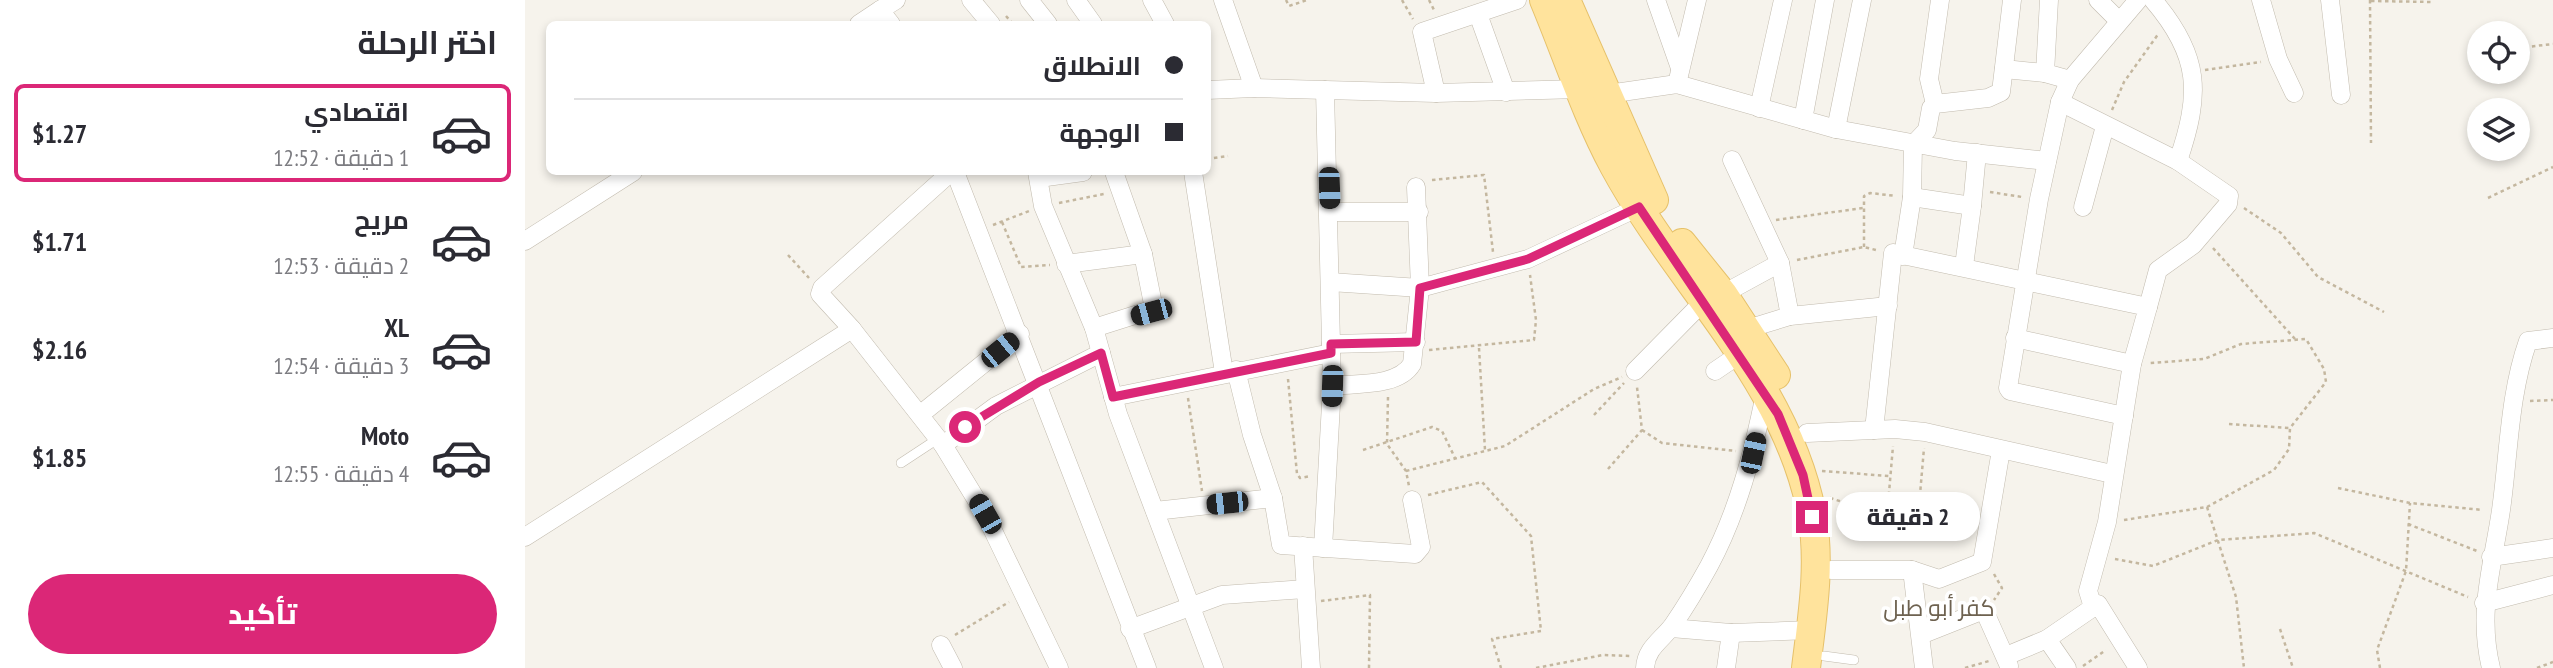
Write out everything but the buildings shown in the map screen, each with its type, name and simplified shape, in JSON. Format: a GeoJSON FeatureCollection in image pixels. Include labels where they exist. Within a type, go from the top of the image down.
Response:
{"type":"FeatureCollection","features":[{"type":"Feature","properties":{"kind":"main road"},"geometry":{"type":"LineString","coordinates":[[1543,0],[1614,166],[1639,207],[1744,341],[1807,433],[1830,536],[1831,570],[1817,664]]}},
{"type":"Feature","properties":{"kind":"main road"},"geometry":{"type":"LineString","coordinates":[[1566,0],[1632,156],[1659,210],[1712,298]]}},
{"type":"Feature","properties":{"kind":"main road"},"geometry":{"type":"LineString","coordinates":[[1744,341],[1803,475],[1812,517],[1815,556],[1811,630],[1817,664]]}},
{"type":"Feature","properties":{"kind":"street"},"geometry":{"type":"LineString","coordinates":[[886,18],[896,0]]}},
{"type":"Feature","properties":{"kind":"street"},"geometry":{"type":"LineString","coordinates":[[971,0],[988,21]]}},
{"type":"Feature","properties":{"kind":"street"},"geometry":{"type":"LineString","coordinates":[[1030,0],[1046,21]]}},
{"type":"Feature","properties":{"kind":"street"},"geometry":{"type":"LineString","coordinates":[[1076,0],[1091,21]]}},
{"type":"Feature","properties":{"kind":"street"},"geometry":{"type":"LineString","coordinates":[[1152,0],[1163,21]]}},
{"type":"Feature","properties":{"kind":"street"},"geometry":{"type":"LineString","coordinates":[[1223,0],[1254,88]]}},
{"type":"Feature","properties":{"kind":"street"},"geometry":{"type":"LineString","coordinates":[[1437,93],[1421,34],[1517,0]]}},
{"type":"Feature","properties":{"kind":"street"},"geometry":{"type":"LineString","coordinates":[[1656,0],[1678,76]]}},
{"type":"Feature","properties":{"kind":"street"},"geometry":{"type":"LineString","coordinates":[[1678,76],[1697,0]]}},
{"type":"Feature","properties":{"kind":"street"},"geometry":{"type":"LineString","coordinates":[[1759,108],[1783,0]]}},
{"type":"Feature","properties":{"kind":"street"},"geometry":{"type":"LineString","coordinates":[[1803,120],[1825,0]]}},
{"type":"Feature","properties":{"kind":"street"},"geometry":{"type":"LineString","coordinates":[[1836,129],[1862,0]]}},
{"type":"Feature","properties":{"kind":"street"},"geometry":{"type":"LineString","coordinates":[[1935,104],[1929,79],[1940,0]]}},
{"type":"Feature","properties":{"kind":"street"},"geometry":{"type":"LineString","coordinates":[[1903,256],[1912,197],[1913,145],[1927,130],[1931,108],[1935,104],[1997,96],[2001,92],[2012,0]]}},
{"type":"Feature","properties":{"kind":"street"},"geometry":{"type":"LineString","coordinates":[[2045,73],[2049,0]]}},
{"type":"Feature","properties":{"kind":"street"},"geometry":{"type":"LineString","coordinates":[[2098,0],[2119,21]]}},
{"type":"Feature","properties":{"kind":"street"},"geometry":{"type":"LineString","coordinates":[[2124,416],[2008,391],[2039,199],[2060,102],[2070,80],[2138,0]]}},
{"type":"Feature","properties":{"kind":"street"},"geometry":{"type":"LineString","coordinates":[[2153,0],[2169,19],[2185,46],[2192,72],[2193,109],[2178,161]]}},
{"type":"Feature","properties":{"kind":"street"},"geometry":{"type":"LineString","coordinates":[[2261,0],[2278,59],[2294,93]]}},
{"type":"Feature","properties":{"kind":"street"},"geometry":{"type":"LineString","coordinates":[[2330,0],[2341,95]]}},
{"type":"Feature","properties":{"kind":"street"},"geometry":{"type":"LineString","coordinates":[[1478,14],[1506,92]]}},
{"type":"Feature","properties":{"kind":"street"},"geometry":{"type":"LineString","coordinates":[[2004,69],[2045,73],[2070,80]]}},
{"type":"Feature","properties":{"kind":"street"},"geometry":{"type":"LineString","coordinates":[[1608,94],[1678,76],[1759,108],[1836,129],[1913,145],[2047,161]]}},
{"type":"Feature","properties":{"kind":"street"},"geometry":{"type":"LineString","coordinates":[[1211,90],[1254,88],[1437,93],[1580,89]]}},
{"type":"Feature","properties":{"kind":"street"},"geometry":{"type":"LineString","coordinates":[[1323,548],[1332,386],[1325,90]]}},
{"type":"Feature","properties":{"kind":"street"},"geometry":{"type":"LineString","coordinates":[[2060,102],[2178,161],[2229,198],[2193,245],[2158,271],[2132,364],[2112,474],[2107,522],[2088,591],[2092,607]]}},
{"type":"Feature","properties":{"kind":"street"},"geometry":{"type":"LineString","coordinates":[[2083,207],[2105,126]]}},
{"type":"Feature","properties":{"kind":"street"},"geometry":{"type":"LineString","coordinates":[[1964,266],[1977,153]]}},
{"type":"Feature","properties":{"kind":"street"},"geometry":{"type":"LineString","coordinates":[[1732,160],[1780,263],[1790,316]]}},
{"type":"Feature","properties":{"kind":"street"},"geometry":{"type":"LineString","coordinates":[[525,242],[628,175]]}},
{"type":"Feature","properties":{"kind":"street"},"geometry":{"type":"LineString","coordinates":[[950,175],[821,291],[822,297],[852,328],[941,442],[985,514],[1059,668]]}},
{"type":"Feature","properties":{"kind":"street"},"geometry":{"type":"LineString","coordinates":[[954,175],[1039,382],[1131,629],[1141,665]]}},
{"type":"Feature","properties":{"kind":"street"},"geometry":{"type":"LineString","coordinates":[[1038,175],[1043,206],[1094,328],[1113,397],[1214,668]]}},
{"type":"Feature","properties":{"kind":"street"},"geometry":{"type":"LineString","coordinates":[[1094,328],[1153,310],[1143,254],[1116,175]]}},
{"type":"Feature","properties":{"kind":"street"},"geometry":{"type":"LineString","coordinates":[[1193,175],[1230,372],[1273,498],[1281,545],[1417,553],[1421,547],[1412,500]]}},
{"type":"Feature","properties":{"kind":"street"},"geometry":{"type":"LineString","coordinates":[[1332,386],[1388,380],[1409,368],[1415,346],[1420,288],[1416,187]]}},
{"type":"Feature","properties":{"kind":"street"},"geometry":{"type":"LineString","coordinates":[[1912,197],[1972,198]]}},
{"type":"Feature","properties":{"kind":"street"},"geometry":{"type":"LineString","coordinates":[[1330,282],[1420,288],[1528,259],[1639,207]]}},
{"type":"Feature","properties":{"kind":"street"},"geometry":{"type":"LineString","coordinates":[[1329,212],[1419,212]]}},
{"type":"Feature","properties":{"kind":"street"},"geometry":{"type":"LineString","coordinates":[[1066,264],[1143,254]]}},
{"type":"Feature","properties":{"kind":"street"},"geometry":{"type":"LineString","coordinates":[[1874,430],[1892,254],[1964,266],[2148,307]]}},
{"type":"Feature","properties":{"kind":"street"},"geometry":{"type":"LineString","coordinates":[[1635,370],[1712,298],[1780,263]]}},
{"type":"Feature","properties":{"kind":"street"},"geometry":{"type":"LineString","coordinates":[[1715,371],[1744,341],[1790,316],[1888,306]]}},
{"type":"Feature","properties":{"kind":"street"},"geometry":{"type":"LineString","coordinates":[[525,537],[852,328]]}},
{"type":"Feature","properties":{"kind":"street"},"geometry":{"type":"LineString","coordinates":[[921,414],[1020,334]]}},
{"type":"Feature","properties":{"kind":"street"},"geometry":{"type":"LineString","coordinates":[[2015,338],[2132,364]]}},
{"type":"Feature","properties":{"kind":"street"},"geometry":{"type":"LineString","coordinates":[[2491,668],[2484,603],[2500,512],[2513,402],[2528,341],[2553,338]]}},
{"type":"Feature","properties":{"kind":"street"},"geometry":{"type":"LineString","coordinates":[[1113,397],[1185,380],[1286,362],[1331,349],[1415,346]]}},
{"type":"Feature","properties":{"kind":"street"},"geometry":{"type":"LineString","coordinates":[[941,442],[1039,382],[1101,353]]}},
{"type":"Feature","properties":{"kind":"street"},"geometry":{"type":"LineString","coordinates":[[1645,662],[1671,628],[1709,565],[1730,520],[1753,453],[1766,393]]}},
{"type":"Feature","properties":{"kind":"street"},"geometry":{"type":"LineString","coordinates":[[1807,433],[1895,429],[1925,432],[2112,474]]}},
{"type":"Feature","properties":{"kind":"street"},"geometry":{"type":"LineString","coordinates":[[1831,570],[1912,570],[1940,579],[1982,562],[2001,450]]}},
{"type":"Feature","properties":{"kind":"street"},"geometry":{"type":"LineString","coordinates":[[1155,511],[1273,498]]}},
{"type":"Feature","properties":{"kind":"street"},"geometry":{"type":"LineString","coordinates":[[1303,546],[1311,668]]}},
{"type":"Feature","properties":{"kind":"street"},"geometry":{"type":"LineString","coordinates":[[2491,557],[2553,548]]}},
{"type":"Feature","properties":{"kind":"street"},"geometry":{"type":"LineString","coordinates":[[1912,570],[1924,668]]}},
{"type":"Feature","properties":{"kind":"street"},"geometry":{"type":"LineString","coordinates":[[2484,603],[2553,585]]}},
{"type":"Feature","properties":{"kind":"street"},"geometry":{"type":"LineString","coordinates":[[1131,629],[1191,606],[1243,592],[1305,596]]}},
{"type":"Feature","properties":{"kind":"street"},"geometry":{"type":"LineString","coordinates":[[1921,635],[1984,610],[2008,662],[2099,604],[2138,668]]}},
{"type":"Feature","properties":{"kind":"street"},"geometry":{"type":"LineString","coordinates":[[1671,628],[1731,632],[1811,630]]}},
{"type":"Feature","properties":{"kind":"street"},"geometry":{"type":"LineString","coordinates":[[1727,668],[1731,632]]}},
{"type":"Feature","properties":{"kind":"street"},"geometry":{"type":"LineString","coordinates":[[2047,639],[2067,668]]}},
{"type":"Feature","properties":{"kind":"street"},"geometry":{"type":"LineString","coordinates":[[941,645],[953,668]]}},
{"type":"Feature","properties":{"kind":"lane"},"geometry":{"type":"LineString","coordinates":[[901,463],[941,442]]}},
{"type":"Feature","properties":{"kind":"lane"},"geometry":{"type":"LineString","coordinates":[[1817,664],[1854,660]]}},
{"type":"Feature","properties":{"kind":"path"},"geometry":{"type":"LineString","coordinates":[[1286,0],[1290,6],[1307,0]]}},
{"type":"Feature","properties":{"kind":"path"},"geometry":{"type":"LineString","coordinates":[[1402,0],[1421,34]]}},
{"type":"Feature","properties":{"kind":"path"},"geometry":{"type":"LineString","coordinates":[[2371,143],[2370,1],[2434,2]]}},
{"type":"Feature","properties":{"kind":"path"},"geometry":{"type":"LineString","coordinates":[[2105,126],[2124,82],[2169,19]]}},
{"type":"Feature","properties":{"kind":"path"},"geometry":{"type":"LineString","coordinates":[[2530,47],[2553,44]]}},
{"type":"Feature","properties":{"kind":"path"},"geometry":{"type":"LineString","coordinates":[[2192,72],[2278,59]]}},
{"type":"Feature","properties":{"kind":"path"},"geometry":{"type":"LineString","coordinates":[[1211,158],[1228,156]]}},
{"type":"Feature","properties":{"kind":"path"},"geometry":{"type":"LineString","coordinates":[[2488,198],[2553,167]]}},
{"type":"Feature","properties":{"kind":"path"},"geometry":{"type":"LineString","coordinates":[[1416,187],[1419,182],[1484,175],[1495,269]]}},
{"type":"Feature","properties":{"kind":"path"},"geometry":{"type":"LineString","coordinates":[[1066,264],[1021,267],[1002,222],[1043,206],[1121,191]]}},
{"type":"Feature","properties":{"kind":"path"},"geometry":{"type":"LineString","coordinates":[[1780,263],[1864,247],[1864,196],[1870,193],[1912,197]]}},
{"type":"Feature","properties":{"kind":"path"},"geometry":{"type":"LineString","coordinates":[[1972,198],[2039,199]]}},
{"type":"Feature","properties":{"kind":"path"},"geometry":{"type":"LineString","coordinates":[[2229,198],[2281,233],[2318,277],[2384,312]]}},
{"type":"Feature","properties":{"kind":"path"},"geometry":{"type":"LineString","coordinates":[[1762,223],[1798,215],[1863,208]]}},
{"type":"Feature","properties":{"kind":"path"},"geometry":{"type":"LineString","coordinates":[[2203,234],[2224,264],[2295,339]]}},
{"type":"Feature","properties":{"kind":"path"},"geometry":{"type":"LineString","coordinates":[[788,255],[821,291]]}},
{"type":"Feature","properties":{"kind":"path"},"geometry":{"type":"LineString","coordinates":[[1415,346],[1479,348],[1530,343],[1535,337],[1528,259]]}},
{"type":"Feature","properties":{"kind":"path"},"geometry":{"type":"LineString","coordinates":[[2107,522],[2207,507],[2274,470],[2289,449],[2290,428],[2326,382],[2325,369],[2305,339],[2241,344],[2204,359],[2132,364]]}},
{"type":"Feature","properties":{"kind":"path"},"geometry":{"type":"LineString","coordinates":[[1479,348],[1485,450]]}},
{"type":"Feature","properties":{"kind":"path"},"geometry":{"type":"LineString","coordinates":[[1286,362],[1298,477],[1329,474]]}},
{"type":"Feature","properties":{"kind":"path"},"geometry":{"type":"LineString","coordinates":[[1594,415],[1635,370]]}},
{"type":"Feature","properties":{"kind":"path"},"geometry":{"type":"LineString","coordinates":[[1608,469],[1642,430],[1635,370]]}},
{"type":"Feature","properties":{"kind":"path"},"geometry":{"type":"LineString","coordinates":[[1388,380],[1387,444],[1406,471],[1505,446],[1594,389],[1635,370]]}},
{"type":"Feature","properties":{"kind":"path"},"geometry":{"type":"LineString","coordinates":[[1185,380],[1204,505]]}},
{"type":"Feature","properties":{"kind":"path"},"geometry":{"type":"LineString","coordinates":[[2513,402],[2553,400]]}},
{"type":"Feature","properties":{"kind":"path"},"geometry":{"type":"LineString","coordinates":[[2229,424],[2290,428]]}},
{"type":"Feature","properties":{"kind":"path"},"geometry":{"type":"LineString","coordinates":[[1363,450],[1432,427],[1438,428],[1455,458]]}},
{"type":"Feature","properties":{"kind":"path"},"geometry":{"type":"LineString","coordinates":[[1887,516],[1895,429]]}},
{"type":"Feature","properties":{"kind":"path"},"geometry":{"type":"LineString","coordinates":[[1642,430],[1663,443],[1753,453]]}},
{"type":"Feature","properties":{"kind":"path"},"geometry":{"type":"LineString","coordinates":[[1820,483],[1887,516],[1913,520],[1919,515],[1925,432]]}},
{"type":"Feature","properties":{"kind":"path"},"geometry":{"type":"LineString","coordinates":[[1820,483],[1889,476]]}},
{"type":"Feature","properties":{"kind":"path"},"geometry":{"type":"LineString","coordinates":[[1412,500],[1482,482],[1531,536],[1541,632],[1492,639],[1501,668]]}},
{"type":"Feature","properties":{"kind":"path"},"geometry":{"type":"LineString","coordinates":[[2338,488],[2410,503],[2500,512]]}},
{"type":"Feature","properties":{"kind":"path"},"geometry":{"type":"LineString","coordinates":[[2380,668],[2377,650],[2406,571],[2410,503]]}},
{"type":"Feature","properties":{"kind":"path"},"geometry":{"type":"LineString","coordinates":[[2207,507],[2236,597],[2244,668]]}},
{"type":"Feature","properties":{"kind":"path"},"geometry":{"type":"LineString","coordinates":[[2408,524],[2491,557]]}},
{"type":"Feature","properties":{"kind":"path"},"geometry":{"type":"LineString","coordinates":[[2099,556],[2153,566],[2218,540],[2314,533],[2484,603]]}},
{"type":"Feature","properties":{"kind":"path"},"geometry":{"type":"LineString","coordinates":[[1982,562],[2000,580],[2002,588],[2001,594],[1984,610]]}},
{"type":"Feature","properties":{"kind":"path"},"geometry":{"type":"LineString","coordinates":[[941,645],[1023,594]]}},
{"type":"Feature","properties":{"kind":"path"},"geometry":{"type":"LineString","coordinates":[[1305,596],[1370,595],[1369,668]]}},
{"type":"Feature","properties":{"kind":"path"},"geometry":{"type":"LineString","coordinates":[[2280,629],[2293,668]]}},
{"type":"Feature","properties":{"kind":"path"},"geometry":{"type":"LineString","coordinates":[[2081,668],[2120,640]]}},
{"type":"Feature","properties":{"kind":"path"},"geometry":{"type":"LineString","coordinates":[[1536,668],[1603,655],[1645,662]]}},
{"type":"Feature","properties":{"kind":"path"},"geometry":{"type":"LineString","coordinates":[[1965,668],[2008,662]]}},
{"type":"Feature","properties":{"kind":"path"},"geometry":{"type":"LineString","coordinates":[[2537,668],[2553,662]]}},
{"type":"Feature","properties":{"kind":"district","name":"كفر أبو طبل"},"geometry":{"type":"Point","coordinates":[1939,607]}},
{"type":"Feature","properties":{"kind":"route"},"geometry":{"type":"LineString","coordinates":[[965,427],[1039,382],[1101,353],[1113,397],[1185,380],[1331,353],[1331,344],[1416,342],[1420,288],[1528,259],[1639,207],[1778,414],[1803,475],[1812,517]]}}]}
